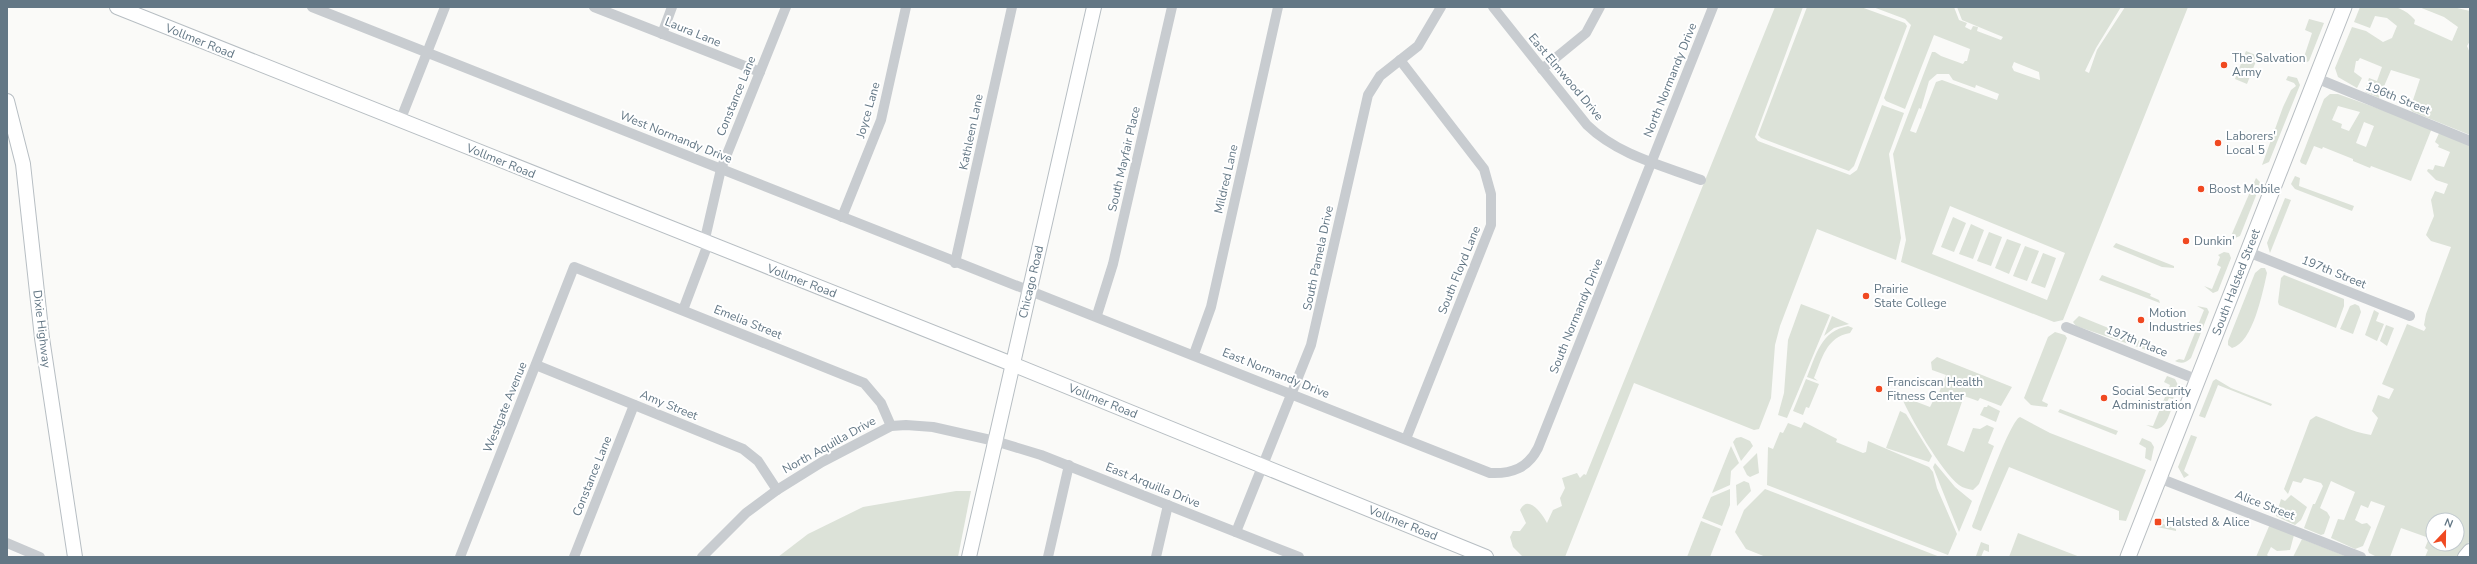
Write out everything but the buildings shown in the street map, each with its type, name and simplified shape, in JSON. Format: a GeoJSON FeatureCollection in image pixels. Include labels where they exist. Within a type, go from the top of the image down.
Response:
{"type":"FeatureCollection","features":[{"type":"Feature","properties":{"kind":"main road","name":"Vollmer Road"},"geometry":{"type":"LineString","coordinates":[[117,7],[706,244],[1012,364],[1486,557]]}},
{"type":"Feature","properties":{"kind":"main road","name":"Chicago Road"},"geometry":{"type":"LineString","coordinates":[[969,557],[1094,7]]}},
{"type":"Feature","properties":{"kind":"main road","name":"South Halsted Street"},"geometry":{"type":"LineString","coordinates":[[2128,557],[2344,7]]}},
{"type":"Feature","properties":{"kind":"main road","name":"Dixie Highway"},"geometry":{"type":"LineString","coordinates":[[8,106],[75,557]]}},
{"type":"Feature","properties":{"kind":"main road"},"geometry":{"type":"LineString","coordinates":[[2465,557],[2470,551]]}},
{"type":"Feature","properties":{"kind":"street","name":"West Normandy Drive"},"geometry":{"type":"LineString","coordinates":[[312,7],[329,10],[427,53],[722,169],[955,263],[1030,289]]}},
{"type":"Feature","properties":{"kind":"street"},"geometry":{"type":"LineString","coordinates":[[400,121],[445,7]]}},
{"type":"Feature","properties":{"kind":"street","name":"Laura Lane"},"geometry":{"type":"LineString","coordinates":[[594,7],[760,72]]}},
{"type":"Feature","properties":{"kind":"street"},"geometry":{"type":"LineString","coordinates":[[662,34],[672,7]]}},
{"type":"Feature","properties":{"kind":"street","name":"Constance Lane"},"geometry":{"type":"LineString","coordinates":[[682,310],[706,244],[722,169],[786,7]]}},
{"type":"Feature","properties":{"kind":"street","name":"Joyce Lane"},"geometry":{"type":"LineString","coordinates":[[842,217],[881,120],[906,7]]}},
{"type":"Feature","properties":{"kind":"street","name":"Kathleen Lane"},"geometry":{"type":"LineString","coordinates":[[955,263],[1012,7]]}},
{"type":"Feature","properties":{"kind":"street","name":"South Mayfair Place"},"geometry":{"type":"LineString","coordinates":[[1096,315],[1113,264],[1172,7]]}},
{"type":"Feature","properties":{"kind":"street","name":"Mildred Lane"},"geometry":{"type":"LineString","coordinates":[[1194,354],[1211,307],[1278,7]]}},
{"type":"Feature","properties":{"kind":"street","name":"South Pamela Drive"},"geometry":{"type":"LineString","coordinates":[[1236,532],[1261,466],[1311,345],[1365,103],[1375,82],[1418,46],[1441,7]]}},
{"type":"Feature","properties":{"kind":"street","name":"East Elmwood Drive"},"geometry":{"type":"LineString","coordinates":[[1493,7],[1542,70],[1598,136],[1626,152],[1700,180]]}},
{"type":"Feature","properties":{"kind":"street"},"geometry":{"type":"LineString","coordinates":[[1542,70],[1586,33],[1600,7]]}},
{"type":"Feature","properties":{"kind":"street","name":"North Normandy Drive"},"geometry":{"type":"LineString","coordinates":[[1652,162],[1713,7]]}},
{"type":"Feature","properties":{"kind":"street","name":"South Floyd Lane"},"geometry":{"type":"LineString","coordinates":[[1400,60],[1476,157],[1488,179],[1491,194],[1491,225],[1406,439]]}},
{"type":"Feature","properties":{"kind":"street","name":"196th Street"},"geometry":{"type":"LineString","coordinates":[[2316,78],[2470,141]]}},
{"type":"Feature","properties":{"kind":"street","name":"South Normandy Drive"},"geometry":{"type":"LineString","coordinates":[[1513,471],[1521,468],[1531,459],[1538,448],[1652,162]]}},
{"type":"Feature","properties":{"kind":"street","name":"197th Street"},"geometry":{"type":"LineString","coordinates":[[2248,252],[2410,316]]}},
{"type":"Feature","properties":{"kind":"street","name":"Emelia Street"},"geometry":{"type":"LineString","coordinates":[[574,267],[864,383],[880,402],[891,426]]}},
{"type":"Feature","properties":{"kind":"street","name":"Westgate Avenue"},"geometry":{"type":"LineString","coordinates":[[460,557],[574,267]]}},
{"type":"Feature","properties":{"kind":"street","name":"East Normandy Drive"},"geometry":{"type":"LineString","coordinates":[[1030,289],[1490,473],[1513,471]]}},
{"type":"Feature","properties":{"kind":"street","name":"197th Place"},"geometry":{"type":"LineString","coordinates":[[2066,327],[2198,380]]}},
{"type":"Feature","properties":{"kind":"street","name":"Amy Street"},"geometry":{"type":"LineString","coordinates":[[536,365],[743,449],[758,461],[777,490]]}},
{"type":"Feature","properties":{"kind":"street","name":"Constance Lane"},"geometry":{"type":"LineString","coordinates":[[574,557],[634,405]]}},
{"type":"Feature","properties":{"kind":"street","name":"North Aquilla Drive"},"geometry":{"type":"LineString","coordinates":[[702,557],[746,513],[777,490],[822,462],[891,426],[920,426],[995,441]]}},
{"type":"Feature","properties":{"kind":"street","name":"East Arquilla Drive"},"geometry":{"type":"LineString","coordinates":[[995,441],[1068,465],[1299,557]]}},
{"type":"Feature","properties":{"kind":"street"},"geometry":{"type":"LineString","coordinates":[[1048,557],[1068,465]]}},
{"type":"Feature","properties":{"kind":"street","name":"Alice Street"},"geometry":{"type":"LineString","coordinates":[[2159,478],[2361,557]]}},
{"type":"Feature","properties":{"kind":"street"},"geometry":{"type":"LineString","coordinates":[[1156,557],[1168,505]]}},
{"type":"Feature","properties":{"kind":"street"},"geometry":{"type":"LineString","coordinates":[[7,544],[40,557]]}},
{"type":"Feature","properties":{"kind":"shaded area"},"geometry":{"type":"Polygon","coordinates":[[[2390,6],[2402,10],[2415,20],[2414,24],[2452,41],[2458,27],[2444,17],[2419,7],[2453,7],[2470,11],[2470,41],[2467,46],[2470,53],[2470,135],[2413,112],[2410,109],[2420,79],[2391,70],[2379,98],[2365,92],[2369,78],[2377,81],[2382,67],[2360,58],[2356,61],[2354,72],[2362,78],[2357,88],[2338,77],[2335,68],[2352,27],[2366,31],[2383,42],[2392,38],[2397,26],[2387,18],[2375,16],[2370,28],[2354,22],[2360,7],[2390,6]]]}},
{"type":"Feature","properties":{"kind":"shaded area"},"geometry":{"type":"Polygon","coordinates":[[[1775,7],[1803,7],[1755,137],[1758,141],[1850,175],[1857,170],[1882,105],[1904,113],[1889,154],[1901,238],[1896,260],[1817,229],[1780,326],[1775,345],[1771,398],[1759,429],[1754,430],[1634,383],[1565,557],[1523,557],[1513,547],[1510,537],[1513,531],[1520,531],[1526,523],[1520,510],[1523,505],[1527,504],[1535,507],[1547,523],[1553,510],[1562,506],[1560,498],[1565,488],[1562,478],[1577,473],[1580,478],[1584,474],[1586,475],[1775,7]]]}},
{"type":"Feature","properties":{"kind":"shaded area"},"geometry":{"type":"Polygon","coordinates":[[[1807,7],[1861,7],[1905,23],[1907,26],[1854,166],[1849,171],[1761,138],[1758,135],[1807,7]]]}},
{"type":"Feature","properties":{"kind":"shaded area"},"geometry":{"type":"Polygon","coordinates":[[[1873,7],[1954,7],[1959,20],[1967,23],[1965,27],[1971,30],[1973,26],[1978,27],[1977,31],[2001,40],[2003,37],[1962,20],[1957,7],[2121,7],[2096,48],[2085,71],[2089,73],[2097,50],[2125,7],[2188,7],[2063,320],[2054,322],[1901,262],[1906,240],[1893,154],[1932,52],[1963,64],[1967,61],[1970,49],[1934,35],[1905,109],[1886,101],[1884,98],[1911,25],[1905,19],[1873,7]],[[2014,62],[2012,67],[2014,71],[2040,80],[2039,72],[2014,62]],[[1937,74],[1929,81],[1921,109],[1919,108],[1910,131],[1916,133],[1936,82],[1942,80],[1997,100],[1999,94],[1976,85],[1975,88],[1953,80],[1949,74],[1937,74]],[[1950,206],[1932,254],[2047,300],[2065,253],[1950,206]]]}},
{"type":"Feature","properties":{"kind":"shaded area"},"geometry":{"type":"Polygon","coordinates":[[[2309,19],[2324,23],[2309,61],[2303,64],[2293,61],[2296,55],[2304,57],[2312,33],[2305,30],[2309,19]]]}},
{"type":"Feature","properties":{"kind":"shaded area"},"geometry":{"type":"Polygon","coordinates":[[[2246,51],[2258,56],[2247,84],[2235,79],[2246,51]]]}},
{"type":"Feature","properties":{"kind":"shaded area"},"geometry":{"type":"Polygon","coordinates":[[[2288,76],[2297,78],[2300,85],[2269,162],[2262,165],[2283,107],[2291,90],[2296,86],[2294,83],[2286,80],[2288,76]]]}},
{"type":"Feature","properties":{"kind":"shaded area"},"geometry":{"type":"Polygon","coordinates":[[[2330,94],[2338,94],[2432,128],[2411,181],[2371,166],[2370,168],[2353,161],[2353,159],[2323,147],[2322,149],[2314,146],[2306,165],[2301,163],[2300,161],[2324,99],[2330,94]],[[2338,106],[2332,120],[2342,124],[2341,128],[2349,131],[2360,112],[2338,106]],[[2364,122],[2356,143],[2366,147],[2374,126],[2364,122]]]}},
{"type":"Feature","properties":{"kind":"shaded area"},"geometry":{"type":"Polygon","coordinates":[[[2440,131],[2470,144],[2470,541],[2465,547],[2465,512],[2425,512],[2425,537],[2401,528],[2390,557],[2377,557],[2369,553],[2368,550],[2385,506],[2371,501],[2368,508],[2361,505],[2355,520],[2362,524],[2367,523],[2371,527],[2363,546],[2355,549],[2331,538],[2338,519],[2344,520],[2355,492],[2331,481],[2320,508],[2327,512],[2330,517],[2324,534],[2321,535],[2304,528],[2313,504],[2315,504],[2323,486],[2321,483],[2304,478],[2301,483],[2293,481],[2288,494],[2284,489],[2310,420],[2316,416],[2350,430],[2371,435],[2378,418],[2372,411],[2378,395],[2389,399],[2394,389],[2382,384],[2407,324],[2424,331],[2426,328],[2424,325],[2426,314],[2451,247],[2431,241],[2426,235],[2434,216],[2431,200],[2435,191],[2444,194],[2448,184],[2436,180],[2427,171],[2428,169],[2433,170],[2435,165],[2444,167],[2450,152],[2438,147],[2439,145],[2435,142],[2440,131]]]}},
{"type":"Feature","properties":{"kind":"shaded area"},"geometry":{"type":"Polygon","coordinates":[[[2295,176],[2300,178],[2299,186],[2354,206],[2352,211],[2295,189],[2291,184],[2295,176]]]}},
{"type":"Feature","properties":{"kind":"shaded area"},"geometry":{"type":"Polygon","coordinates":[[[2256,178],[2260,182],[2259,188],[2240,236],[2235,238],[2231,236],[2256,178]]]}},
{"type":"Feature","properties":{"kind":"shaded area"},"geometry":{"type":"Polygon","coordinates":[[[2285,198],[2291,200],[2270,253],[2267,243],[2285,198]]]}},
{"type":"Feature","properties":{"kind":"shaded area"},"geometry":{"type":"Polygon","coordinates":[[[1953,217],[1966,223],[1954,252],[1941,247],[1953,217]]]}},
{"type":"Feature","properties":{"kind":"shaded area"},"geometry":{"type":"Polygon","coordinates":[[[1971,224],[1984,230],[1973,259],[1959,254],[1971,224]]]}},
{"type":"Feature","properties":{"kind":"shaded area"},"geometry":{"type":"Polygon","coordinates":[[[1989,232],[2002,237],[1991,266],[1977,261],[1989,232]]]}},
{"type":"Feature","properties":{"kind":"shaded area"},"geometry":{"type":"Polygon","coordinates":[[[2007,239],[2021,244],[2009,274],[1995,268],[2007,239]]]}},
{"type":"Feature","properties":{"kind":"shaded area"},"geometry":{"type":"Polygon","coordinates":[[[2116,243],[2174,266],[2174,268],[2162,267],[2113,247],[2116,243]]]}},
{"type":"Feature","properties":{"kind":"shaded area"},"geometry":{"type":"Polygon","coordinates":[[[2025,246],[2039,251],[2027,281],[2013,276],[2025,246]]]}},
{"type":"Feature","properties":{"kind":"shaded area"},"geometry":{"type":"Polygon","coordinates":[[[2224,252],[2229,253],[2231,258],[2218,291],[2213,293],[2204,286],[2212,289],[2221,267],[2217,265],[2220,257],[2218,255],[2224,252]]]}},
{"type":"Feature","properties":{"kind":"shaded area"},"geometry":{"type":"Polygon","coordinates":[[[2043,253],[2056,258],[2045,288],[2031,283],[2043,253]]]}},
{"type":"Feature","properties":{"kind":"shaded area"},"geometry":{"type":"Polygon","coordinates":[[[2261,268],[2265,268],[2267,273],[2256,315],[2246,337],[2232,348],[2228,345],[2228,341],[2255,273],[2261,268]]]}},
{"type":"Feature","properties":{"kind":"shaded area"},"geometry":{"type":"Polygon","coordinates":[[[2102,275],[2151,294],[2150,296],[2159,300],[2160,303],[2099,280],[2102,275]]]}},
{"type":"Feature","properties":{"kind":"shaded area"},"geometry":{"type":"Polygon","coordinates":[[[2284,275],[2344,299],[2344,306],[2336,328],[2279,305],[2278,302],[2281,278],[2284,275]]]}},
{"type":"Feature","properties":{"kind":"shaded area"},"geometry":{"type":"Polygon","coordinates":[[[1801,304],[1830,315],[1787,418],[1778,415],[1784,393],[1788,340],[1801,304]]]}},
{"type":"Feature","properties":{"kind":"shaded area"},"geometry":{"type":"Polygon","coordinates":[[[2355,304],[2359,306],[2361,312],[2353,334],[2340,329],[2350,306],[2355,304]]]}},
{"type":"Feature","properties":{"kind":"shaded area"},"geometry":{"type":"Polygon","coordinates":[[[2197,306],[2207,308],[2209,312],[2191,358],[2181,363],[2177,362],[2175,361],[2179,359],[2184,360],[2204,310],[2197,306]]]}},
{"type":"Feature","properties":{"kind":"shaded area"},"geometry":{"type":"Polygon","coordinates":[[[2374,310],[2379,313],[2376,321],[2384,324],[2377,341],[2365,335],[2374,310]]]}},
{"type":"Feature","properties":{"kind":"shaded area"},"geometry":{"type":"Polygon","coordinates":[[[1832,316],[1849,324],[1834,328],[1824,336],[1832,316]]]}},
{"type":"Feature","properties":{"kind":"shaded area"},"geometry":{"type":"Polygon","coordinates":[[[2079,316],[2165,351],[2167,357],[2076,326],[2073,322],[2079,316]]]}},
{"type":"Feature","properties":{"kind":"shaded area"},"geometry":{"type":"Polygon","coordinates":[[[2386,325],[2394,328],[2387,346],[2380,341],[2386,325]]]}},
{"type":"Feature","properties":{"kind":"shaded area"},"geometry":{"type":"Polygon","coordinates":[[[1848,326],[1853,328],[1850,333],[1835,339],[1826,350],[1814,378],[1818,381],[1807,377],[1821,345],[1831,333],[1848,326]]]}},
{"type":"Feature","properties":{"kind":"shaded area"},"geometry":{"type":"Polygon","coordinates":[[[2055,332],[2065,335],[2067,338],[2042,401],[2048,404],[2047,407],[2031,405],[2024,398],[2048,337],[2055,332]]]}},
{"type":"Feature","properties":{"kind":"shaded area"},"geometry":{"type":"Polygon","coordinates":[[[1937,357],[2012,387],[2001,406],[1980,398],[1978,401],[1964,396],[1947,445],[1964,452],[1973,428],[1980,429],[1987,425],[1994,428],[1988,443],[1994,446],[1979,484],[1973,490],[1959,485],[1944,468],[1918,430],[1901,396],[1930,407],[1934,399],[1937,398],[1946,375],[1932,370],[1931,362],[1937,357]]]}},
{"type":"Feature","properties":{"kind":"shaded area"},"geometry":{"type":"Polygon","coordinates":[[[2167,376],[2175,379],[2178,385],[2173,399],[2169,398],[2167,402],[2173,405],[2167,420],[2163,426],[2156,429],[2146,425],[2153,426],[2170,385],[2164,382],[2167,376]]]}},
{"type":"Feature","properties":{"kind":"shaded area"},"geometry":{"type":"Polygon","coordinates":[[[1806,379],[1819,384],[1809,408],[1806,407],[1803,415],[1793,411],[1806,379]]]}},
{"type":"Feature","properties":{"kind":"shaded area"},"geometry":{"type":"Polygon","coordinates":[[[2216,379],[2231,388],[2272,404],[2271,406],[2218,385],[2205,418],[2199,416],[2213,381],[2216,379]]]}},
{"type":"Feature","properties":{"kind":"shaded area"},"geometry":{"type":"Polygon","coordinates":[[[1988,405],[2000,411],[1996,422],[1980,415],[1984,407],[1987,407],[1988,405]]]}},
{"type":"Feature","properties":{"kind":"shaded area"},"geometry":{"type":"Polygon","coordinates":[[[2060,409],[2118,431],[2116,435],[2058,412],[2060,409]]]}},
{"type":"Feature","properties":{"kind":"shaded area"},"geometry":{"type":"Polygon","coordinates":[[[1900,411],[1906,414],[1932,456],[1929,462],[1886,448],[1900,411]]]}},
{"type":"Feature","properties":{"kind":"shaded area"},"geometry":{"type":"Polygon","coordinates":[[[2020,417],[2050,433],[2146,470],[2126,521],[2119,520],[2119,511],[2009,467],[1981,531],[1973,528],[1972,526],[2002,449],[2015,422],[2020,417]]]}},
{"type":"Feature","properties":{"kind":"shaded area"},"geometry":{"type":"Polygon","coordinates":[[[1804,422],[1837,439],[1836,442],[1863,453],[1866,452],[1868,441],[1929,467],[1933,472],[1937,488],[1957,534],[1948,555],[1767,485],[1768,447],[1773,449],[1780,432],[1783,433],[1788,423],[1801,428],[1804,422]]]}},
{"type":"Feature","properties":{"kind":"shaded area"},"geometry":{"type":"Polygon","coordinates":[[[2191,435],[2197,437],[2184,471],[2189,475],[2184,478],[2178,467],[2191,435]]]}},
{"type":"Feature","properties":{"kind":"shaded area"},"geometry":{"type":"Polygon","coordinates":[[[1741,437],[1750,441],[1753,446],[1741,461],[1733,442],[1736,438],[1741,437]]]}},
{"type":"Feature","properties":{"kind":"shaded area"},"geometry":{"type":"Polygon","coordinates":[[[2142,438],[2151,442],[2154,447],[2151,461],[2145,458],[2146,448],[2139,444],[2142,438]]]}},
{"type":"Feature","properties":{"kind":"shaded area"},"geometry":{"type":"Polygon","coordinates":[[[1731,446],[1739,463],[1731,471],[1730,485],[1712,493],[1731,446]]]}},
{"type":"Feature","properties":{"kind":"shaded area"},"geometry":{"type":"Polygon","coordinates":[[[1757,453],[1759,473],[1750,477],[1747,475],[1743,467],[1757,453]]]}},
{"type":"Feature","properties":{"kind":"shaded area"},"geometry":{"type":"Polygon","coordinates":[[[1935,463],[1955,487],[1972,501],[1959,532],[1933,467],[1935,463]]]}},
{"type":"Feature","properties":{"kind":"shaded area"},"geometry":{"type":"Polygon","coordinates":[[[1744,481],[1749,483],[1751,491],[1737,506],[1736,485],[1744,481]]]}},
{"type":"Feature","properties":{"kind":"shaded area"},"geometry":{"type":"Polygon","coordinates":[[[1730,489],[1730,505],[1722,526],[1702,518],[1711,497],[1730,489]]]}},
{"type":"Feature","properties":{"kind":"shaded area"},"geometry":{"type":"Polygon","coordinates":[[[1765,489],[1940,557],[1766,557],[1746,549],[1735,532],[1744,510],[1765,489]]]}},
{"type":"Feature","properties":{"kind":"shaded area"},"geometry":{"type":"Polygon","coordinates":[[[956,491],[971,491],[958,557],[778,557],[808,534],[863,507],[956,491]]]}},
{"type":"Feature","properties":{"kind":"shaded area"},"geometry":{"type":"Polygon","coordinates":[[[2291,495],[2307,507],[2301,520],[2295,525],[2276,516],[2281,499],[2285,501],[2291,495]]]}},
{"type":"Feature","properties":{"kind":"shaded area"},"geometry":{"type":"Polygon","coordinates":[[[2161,518],[2164,519],[2163,524],[2176,529],[2176,531],[2157,527],[2157,520],[2161,518]]]}},
{"type":"Feature","properties":{"kind":"shaded area"},"geometry":{"type":"Polygon","coordinates":[[[1701,521],[1721,529],[1710,557],[1687,557],[1701,521]]]}},
{"type":"Feature","properties":{"kind":"shaded area"},"geometry":{"type":"Polygon","coordinates":[[[2270,524],[2294,535],[2290,550],[2277,551],[2271,547],[2267,555],[2269,557],[2256,557],[2270,524]]]}},
{"type":"Feature","properties":{"kind":"shaded area"},"geometry":{"type":"Polygon","coordinates":[[[2018,533],[2080,557],[2009,557],[2018,533]]]}},
{"type":"Feature","properties":{"kind":"shaded area"},"geometry":{"type":"Polygon","coordinates":[[[2302,539],[2348,557],[2293,557],[2302,539]]]}},
{"type":"Feature","properties":{"kind":"shaded area"},"geometry":{"type":"Polygon","coordinates":[[[1981,542],[1989,545],[1989,552],[1984,550],[1981,557],[1976,556],[1981,542]]]}},
{"type":"Feature","properties":{"kind":"shaded area"},"geometry":{"type":"Polygon","coordinates":[[[2427,552],[2461,552],[2457,557],[2425,557],[2427,552]]]}},
{"type":"Feature","properties":{"kind":"place","name":"The Salvation Army"},"geometry":{"type":"Point","coordinates":[2224,65]}},
{"type":"Feature","properties":{"kind":"place","name":"Laborers' Local 5"},"geometry":{"type":"Point","coordinates":[2218,143]}},
{"type":"Feature","properties":{"kind":"place","name":"Boost Mobile"},"geometry":{"type":"Point","coordinates":[2201,189]}},
{"type":"Feature","properties":{"kind":"place","name":"Dunkin'"},"geometry":{"type":"Point","coordinates":[2186,241]}},
{"type":"Feature","properties":{"kind":"place","name":"Prairie State College"},"geometry":{"type":"Point","coordinates":[1866,296]}},
{"type":"Feature","properties":{"kind":"place","name":"Motion Industries"},"geometry":{"type":"Point","coordinates":[2141,320]}},
{"type":"Feature","properties":{"kind":"place","name":"Franciscan Health Fitness Center"},"geometry":{"type":"Point","coordinates":[1879,389]}},
{"type":"Feature","properties":{"kind":"place","name":"Social Security Administration"},"geometry":{"type":"Point","coordinates":[2104,398]}},
{"type":"Feature","properties":{"kind":"place","name":"Halsted & Alice"},"geometry":{"type":"Point","coordinates":[2158,522]}}]}
